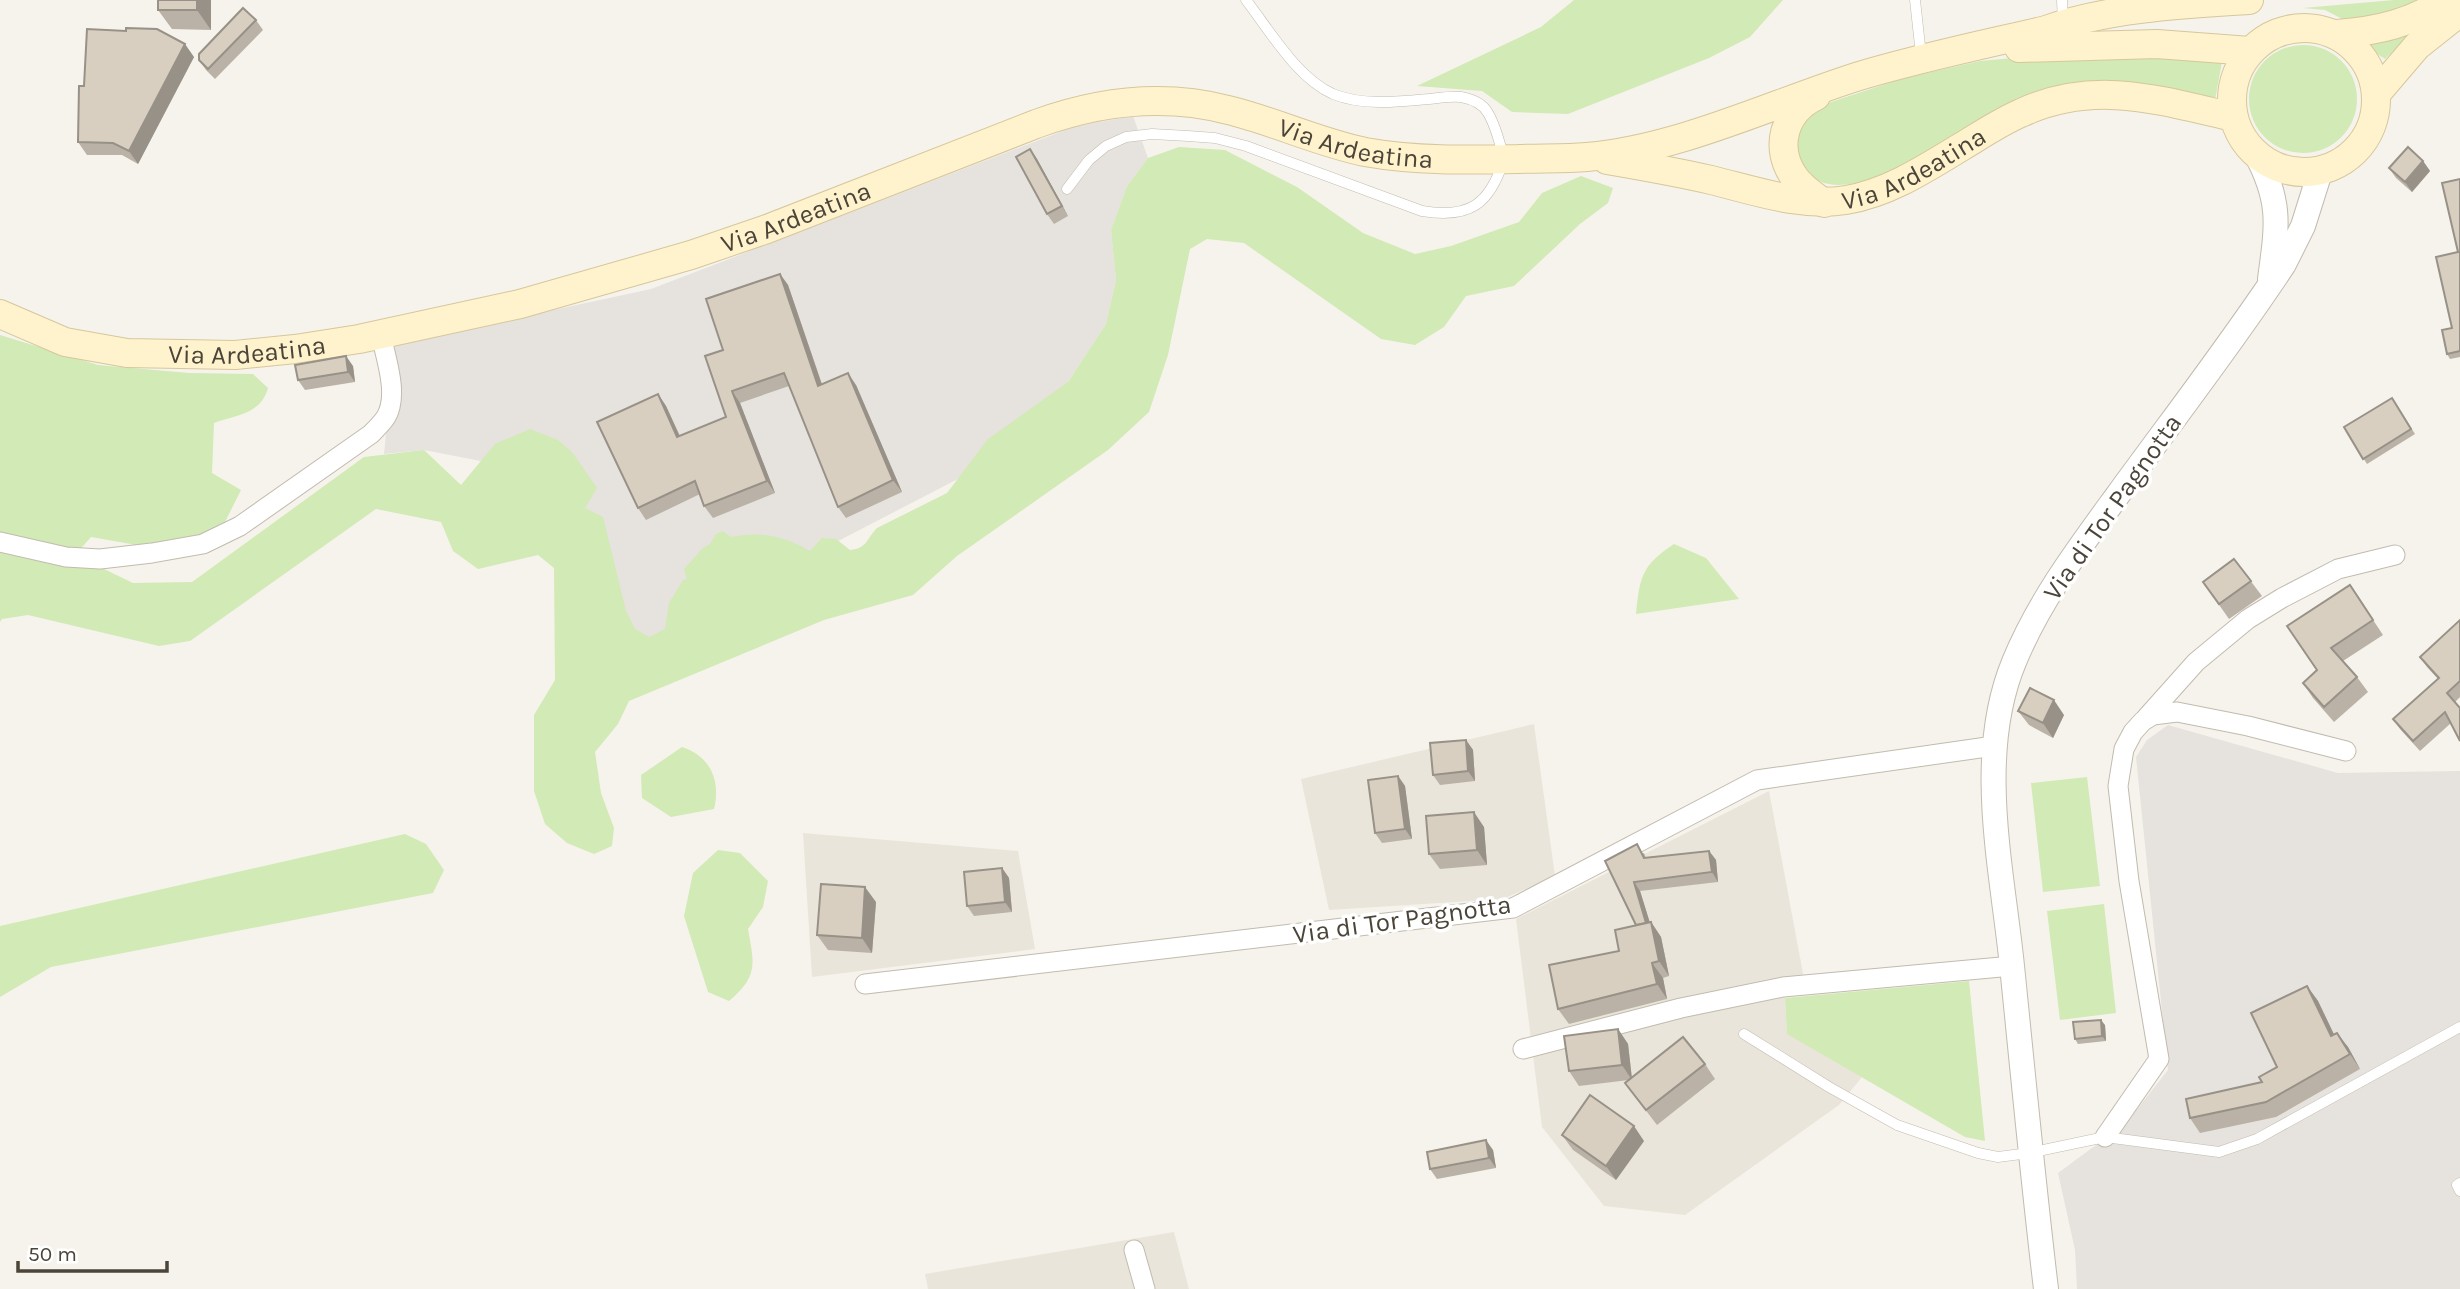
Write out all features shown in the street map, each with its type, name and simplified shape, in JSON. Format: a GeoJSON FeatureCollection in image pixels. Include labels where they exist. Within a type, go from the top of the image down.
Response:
{"type":"FeatureCollection","features":[{"type":"Feature","properties":{"kind":"main road","name":"Via Ardeatina"},"geometry":{"type":"LineString","coordinates":[[0,314],[65,342],[127,353],[194,356],[259,354],[381,335],[533,301],[704,251],[1036,124],[1079,109],[1105,104],[1153,101],[1228,109],[1313,138],[1367,152],[1428,158],[1587,157],[1671,140],[1857,77],[1964,49],[2063,12],[2097,16],[2202,2],[2249,0]]}},
{"type":"Feature","properties":{"kind":"main road"},"geometry":{"type":"LineString","coordinates":[[2337,34],[2361,54],[2373,80],[2376,94],[2372,121],[2358,146],[2347,157],[2321,169],[2297,172],[2265,161],[2245,143],[2233,117],[2235,76],[2250,51],[2272,37],[2291,30],[2308,29],[2337,34],[2389,28],[2419,16],[2446,0]]}},
{"type":"Feature","properties":{"kind":"main road"},"geometry":{"type":"LineString","coordinates":[[2376,94],[2417,46],[2460,12]]}},
{"type":"Feature","properties":{"kind":"main road","name":"Via Ardeatina"},"geometry":{"type":"LineString","coordinates":[[1964,49],[2157,44],[2250,51]]}},
{"type":"Feature","properties":{"kind":"main road"},"geometry":{"type":"LineString","coordinates":[[1824,202],[1799,183],[1790,171],[1782,142],[1785,128],[1799,106],[1857,77]]}},
{"type":"Feature","properties":{"kind":"main road","name":"Via Ardeatina"},"geometry":{"type":"LineString","coordinates":[[1587,157],[1691,176],[1792,200],[1824,202],[1860,197],[1885,189],[1932,165],[2018,114],[2076,96],[2129,95],[2233,117]]}},
{"type":"Feature","properties":{"kind":"street"},"geometry":{"type":"LineString","coordinates":[[2256,154],[2269,179],[2275,203],[2277,225],[2269,287]]}},
{"type":"Feature","properties":{"kind":"street","name":"Via di Tor Pagnotta"},"geometry":{"type":"LineString","coordinates":[[2046,1289],[2029,1153],[1995,810],[1994,746],[2000,705],[2013,664],[2045,602],[2077,551],[2269,287],[2298,236],[2321,169]]}},
{"type":"Feature","properties":{"kind":"street"},"geometry":{"type":"LineString","coordinates":[[0,542],[66,556],[100,559],[203,544],[240,526],[371,435],[387,416],[390,379],[381,335]]}},
{"type":"Feature","properties":{"kind":"street"},"geometry":{"type":"LineString","coordinates":[[2105,1137],[2160,1059],[2129,881],[2118,786],[2124,749],[2133,732],[2196,662],[2248,619],[2338,569],[2395,555]]}},
{"type":"Feature","properties":{"kind":"street"},"geometry":{"type":"LineString","coordinates":[[2143,722],[2153,715],[2177,712],[2248,726],[2346,751]]}},
{"type":"Feature","properties":{"kind":"street","name":"Via di Tor Pagnotta"},"geometry":{"type":"LineString","coordinates":[[865,984],[1513,908],[1757,780],[1994,746]]}},
{"type":"Feature","properties":{"kind":"street"},"geometry":{"type":"LineString","coordinates":[[1522,1049],[1681,1008],[1783,987],[2012,966]]}},
{"type":"Feature","properties":{"kind":"street"},"geometry":{"type":"LineString","coordinates":[[1134,1250],[1145,1289]]}},
{"type":"Feature","properties":{"kind":"lane"},"geometry":{"type":"LineString","coordinates":[[1067,189],[1089,160],[1106,146],[1126,137],[1152,134],[1215,138],[1246,146],[1422,211],[1459,213],[1474,207],[1488,196],[1504,159],[1488,113],[1471,99],[1459,97],[1392,102],[1354,100],[1334,94],[1315,84],[1299,69],[1246,0]]}},
{"type":"Feature","properties":{"kind":"lane"},"geometry":{"type":"LineString","coordinates":[[1916,0],[1921,59]]}},
{"type":"Feature","properties":{"kind":"lane"},"geometry":{"type":"LineString","coordinates":[[1744,1034],[1829,1087],[1897,1125],[1978,1153],[1998,1157],[2105,1137],[2219,1152],[2257,1139],[2460,1027]]}},
{"type":"Feature","properties":{"kind":"lane"},"geometry":{"type":"LineString","coordinates":[[2460,1183],[2457,1185],[2460,1191]]}},
{"type":"Feature","properties":{"kind":"shaded area"},"geometry":{"type":"Polygon","coordinates":[[[1133,116],[1148,158],[1127,186],[1111,230],[1116,280],[1106,324],[1068,382],[1062,425],[624,652],[553,475],[424,450],[384,454],[395,344],[651,289],[1073,127],[1133,116]]]}},
{"type":"Feature","properties":{"kind":"shaded area"},"geometry":{"type":"Polygon","coordinates":[[[1534,724],[1555,876],[1503,899],[1329,910],[1301,779],[1534,724]]]}},
{"type":"Feature","properties":{"kind":"shaded area"},"geometry":{"type":"Polygon","coordinates":[[[2168,725],[2338,773],[2460,771],[2460,1289],[2077,1289],[2075,1250],[2058,1173],[2126,1123],[2168,1070],[2136,757],[2147,740],[2168,725]]]}},
{"type":"Feature","properties":{"kind":"shaded area"},"geometry":{"type":"Polygon","coordinates":[[[1769,791],[1804,979],[1785,998],[1787,1033],[1862,1077],[1839,1105],[1685,1215],[1604,1206],[1542,1127],[1516,919],[1769,791]]]}},
{"type":"Feature","properties":{"kind":"shaded area"},"geometry":{"type":"Polygon","coordinates":[[[803,833],[1018,851],[1035,949],[812,977],[803,833]]]}},
{"type":"Feature","properties":{"kind":"shaded area"},"geometry":{"type":"Polygon","coordinates":[[[1174,1232],[1189,1289],[928,1289],[925,1274],[1174,1232]]]}},
{"type":"Feature","properties":{"kind":"green space"},"geometry":{"type":"Polygon","coordinates":[[[1574,0],[1783,0],[1750,37],[1709,58],[1568,114],[1512,112],[1482,91],[1417,86],[1541,27],[1574,0]]]}},
{"type":"Feature","properties":{"kind":"green space"},"geometry":{"type":"Polygon","coordinates":[[[2426,0],[2394,15],[2350,23],[2325,10],[2303,8],[2426,0]]]}},
{"type":"Feature","properties":{"kind":"green space"},"geometry":{"type":"Polygon","coordinates":[[[2421,24],[2385,59],[2376,53],[2369,43],[2421,24]]]}},
{"type":"Feature","properties":{"kind":"green space"},"geometry":{"type":"Polygon","coordinates":[[[2303,45],[2324,49],[2341,61],[2353,78],[2357,99],[2353,120],[2341,137],[2324,149],[2303,153],[2282,149],[2265,137],[2253,120],[2249,99],[2253,78],[2265,61],[2282,49],[2303,45]]]}},
{"type":"Feature","properties":{"kind":"green space"},"geometry":{"type":"Polygon","coordinates":[[[2079,52],[2222,62],[2215,100],[2129,84],[1871,180],[1833,185],[1816,180],[1798,169],[1794,127],[1828,103],[1901,79],[1980,61],[2079,52]]]}},
{"type":"Feature","properties":{"kind":"green space"},"geometry":{"type":"Polygon","coordinates":[[[1179,147],[1225,150],[1297,187],[1363,233],[1415,254],[1451,246],[1519,222],[1542,193],[1581,176],[1613,188],[1608,203],[1580,224],[1514,286],[1466,296],[1444,327],[1415,345],[1381,339],[1244,243],[1207,239],[1190,249],[1168,355],[1149,412],[1108,450],[957,556],[913,595],[824,620],[629,701],[618,724],[595,752],[601,793],[614,828],[612,846],[594,854],[567,843],[545,824],[534,791],[534,715],[555,680],[554,568],[538,555],[478,569],[453,551],[441,522],[376,509],[190,641],[159,646],[28,615],[2,619],[0,622],[0,335],[98,365],[189,373],[253,374],[268,388],[265,397],[254,408],[214,423],[212,473],[241,490],[222,528],[176,552],[91,537],[75,555],[133,583],[192,582],[364,457],[424,450],[461,485],[495,444],[530,429],[558,440],[572,452],[597,488],[585,508],[603,517],[626,611],[635,629],[649,637],[665,629],[669,603],[683,580],[687,579],[684,569],[710,544],[716,534],[723,531],[731,537],[772,536],[810,551],[822,538],[836,539],[850,550],[860,547],[877,528],[947,493],[988,439],[1068,382],[1106,324],[1116,280],[1111,230],[1127,186],[1148,158],[1179,147]]]}},
{"type":"Feature","properties":{"kind":"green space"},"geometry":{"type":"Polygon","coordinates":[[[1674,544],[1706,558],[1739,599],[1636,614],[1644,573],[1655,559],[1674,544]]]}},
{"type":"Feature","properties":{"kind":"green space"},"geometry":{"type":"Polygon","coordinates":[[[682,747],[700,756],[711,770],[716,798],[714,809],[671,817],[642,798],[641,775],[682,747]]]}},
{"type":"Feature","properties":{"kind":"green space"},"geometry":{"type":"Polygon","coordinates":[[[2087,777],[2100,886],[2043,892],[2031,783],[2087,777]]]}},
{"type":"Feature","properties":{"kind":"green space"},"geometry":{"type":"Polygon","coordinates":[[[405,834],[426,844],[444,870],[433,893],[51,967],[0,997],[0,926],[405,834]]]}},
{"type":"Feature","properties":{"kind":"green space"},"geometry":{"type":"Polygon","coordinates":[[[718,850],[740,853],[768,881],[763,907],[748,929],[753,960],[750,976],[729,1001],[708,992],[684,916],[693,873],[718,850]]]}},
{"type":"Feature","properties":{"kind":"green space"},"geometry":{"type":"Polygon","coordinates":[[[2104,904],[2116,1013],[2060,1020],[2047,911],[2104,904]]]}},
{"type":"Feature","properties":{"kind":"green space"},"geometry":{"type":"Polygon","coordinates":[[[1969,981],[1985,1141],[1965,1137],[1787,1034],[1785,998],[1969,981]]]}},
{"type":"Feature","properties":{"kind":"building"},"geometry":{"type":"Polygon","coordinates":[[[158,0],[197,0],[197,10],[158,10],[158,0]]]}},
{"type":"Feature","properties":{"kind":"building"},"geometry":{"type":"Polygon","coordinates":[[[243,8],[256,20],[208,69],[199,60],[199,54],[243,8]]]}},
{"type":"Feature","properties":{"kind":"building"},"geometry":{"type":"Polygon","coordinates":[[[126,28],[157,29],[185,44],[129,151],[113,143],[78,142],[79,86],[84,86],[87,29],[126,31],[126,28]]]}},
{"type":"Feature","properties":{"kind":"building"},"geometry":{"type":"Polygon","coordinates":[[[2408,147],[2423,161],[2405,182],[2389,168],[2408,147]]]}},
{"type":"Feature","properties":{"kind":"building"},"geometry":{"type":"Polygon","coordinates":[[[1030,149],[1062,206],[1047,214],[1016,157],[1030,149]]]}},
{"type":"Feature","properties":{"kind":"building"},"geometry":{"type":"Polygon","coordinates":[[[2460,179],[2460,351],[2447,354],[2442,330],[2452,328],[2436,257],[2458,252],[2442,183],[2460,179]]]}},
{"type":"Feature","properties":{"kind":"building"},"geometry":{"type":"Polygon","coordinates":[[[780,274],[818,386],[848,373],[893,480],[838,507],[784,373],[732,391],[767,481],[704,506],[695,481],[638,508],[597,422],[658,394],[677,437],[726,417],[705,356],[723,350],[706,299],[780,274]]]}},
{"type":"Feature","properties":{"kind":"building"},"geometry":{"type":"Polygon","coordinates":[[[346,356],[348,372],[298,380],[295,365],[346,356]]]}},
{"type":"Feature","properties":{"kind":"building"},"geometry":{"type":"Polygon","coordinates":[[[2392,398],[2411,429],[2363,459],[2344,427],[2392,398]]]}},
{"type":"Feature","properties":{"kind":"building"},"geometry":{"type":"Polygon","coordinates":[[[2234,559],[2251,581],[2219,604],[2203,582],[2234,559]]]}},
{"type":"Feature","properties":{"kind":"building"},"geometry":{"type":"Polygon","coordinates":[[[2350,585],[2373,620],[2331,648],[2357,677],[2324,707],[2303,683],[2317,670],[2287,626],[2350,585]]]}},
{"type":"Feature","properties":{"kind":"building"},"geometry":{"type":"Polygon","coordinates":[[[2460,620],[2460,681],[2447,693],[2460,708],[2460,741],[2445,712],[2413,741],[2393,719],[2439,678],[2420,657],[2460,620]]]}},
{"type":"Feature","properties":{"kind":"building"},"geometry":{"type":"Polygon","coordinates":[[[2030,688],[2054,700],[2043,723],[2018,711],[2030,688]]]}},
{"type":"Feature","properties":{"kind":"building"},"geometry":{"type":"Polygon","coordinates":[[[1466,740],[1468,771],[1433,775],[1430,743],[1466,740]]]}},
{"type":"Feature","properties":{"kind":"building"},"geometry":{"type":"Polygon","coordinates":[[[1398,776],[1405,829],[1375,833],[1368,780],[1398,776]]]}},
{"type":"Feature","properties":{"kind":"building"},"geometry":{"type":"Polygon","coordinates":[[[1474,812],[1477,850],[1429,854],[1426,816],[1474,812]]]}},
{"type":"Feature","properties":{"kind":"building"},"geometry":{"type":"Polygon","coordinates":[[[1637,844],[1644,858],[1709,851],[1712,872],[1634,882],[1646,923],[1636,925],[1605,861],[1637,844]]]}},
{"type":"Feature","properties":{"kind":"building"},"geometry":{"type":"Polygon","coordinates":[[[1002,868],[1005,902],[967,906],[964,872],[1002,868]]]}},
{"type":"Feature","properties":{"kind":"building"},"geometry":{"type":"Polygon","coordinates":[[[821,884],[865,887],[862,938],[817,935],[821,884]]]}},
{"type":"Feature","properties":{"kind":"building"},"geometry":{"type":"Polygon","coordinates":[[[1651,922],[1659,961],[1652,963],[1657,984],[1558,1009],[1549,965],[1619,951],[1615,930],[1651,922]]]}},
{"type":"Feature","properties":{"kind":"building"},"geometry":{"type":"Polygon","coordinates":[[[2307,986],[2331,1036],[2337,1033],[2350,1054],[2266,1102],[2190,1118],[2186,1099],[2262,1082],[2259,1077],[2277,1067],[2251,1013],[2307,986]]]}},
{"type":"Feature","properties":{"kind":"building"},"geometry":{"type":"Polygon","coordinates":[[[2101,1020],[2102,1036],[2075,1039],[2073,1022],[2101,1020]]]}},
{"type":"Feature","properties":{"kind":"building"},"geometry":{"type":"Polygon","coordinates":[[[1618,1029],[1622,1065],[1569,1071],[1564,1036],[1618,1029]]]}},
{"type":"Feature","properties":{"kind":"building"},"geometry":{"type":"Polygon","coordinates":[[[1683,1037],[1705,1064],[1646,1110],[1625,1083],[1683,1037]]]}},
{"type":"Feature","properties":{"kind":"building"},"geometry":{"type":"Polygon","coordinates":[[[1590,1095],[1634,1126],[1606,1166],[1562,1135],[1590,1095]]]}},
{"type":"Feature","properties":{"kind":"building"},"geometry":{"type":"Polygon","coordinates":[[[1486,1140],[1489,1158],[1430,1169],[1427,1152],[1486,1140]]]}}]}
